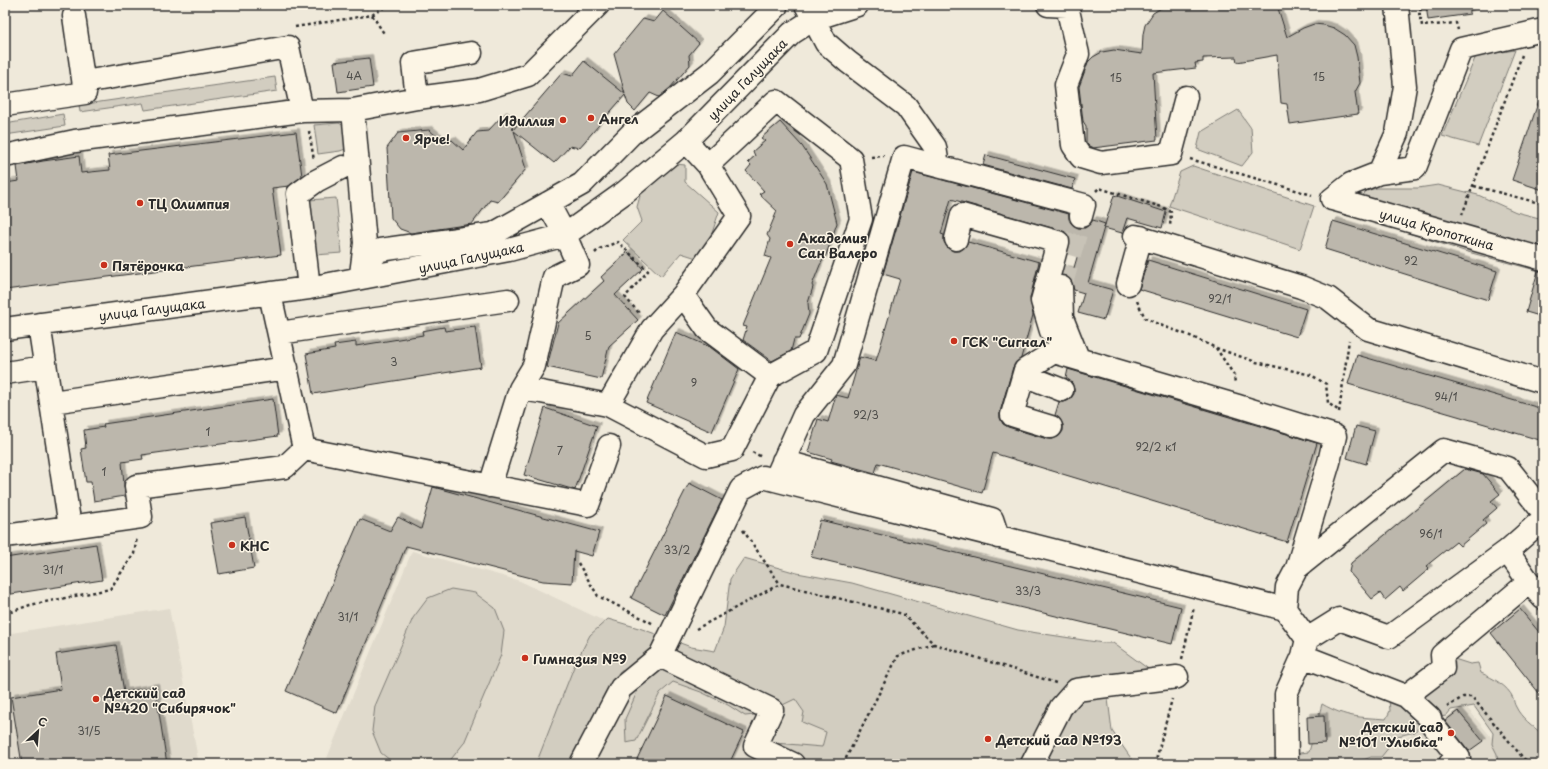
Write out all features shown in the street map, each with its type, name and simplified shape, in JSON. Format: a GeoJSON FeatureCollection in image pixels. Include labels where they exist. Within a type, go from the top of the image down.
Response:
{"type":"FeatureCollection","features":[{"type":"Feature","properties":{"kind":"street"},"geometry":{"type":"LineString","coordinates":[[5,156],[75,142],[305,118],[417,98],[479,90],[528,75],[598,5]]}},
{"type":"Feature","properties":{"kind":"street","name":"улица Галущака"},"geometry":{"type":"LineString","coordinates":[[5,329],[310,288],[361,273],[509,250],[565,235],[625,192],[686,141],[792,33],[810,12],[857,5]]}},
{"type":"Feature","properties":{"kind":"street"},"geometry":{"type":"LineString","coordinates":[[1062,5],[1078,54],[1066,85],[1073,144],[1081,157],[1101,163],[1171,154],[1186,97]]}},
{"type":"Feature","properties":{"kind":"street"},"geometry":{"type":"LineString","coordinates":[[1378,173],[1398,133],[1405,86],[1397,5]]}},
{"type":"Feature","properties":{"kind":"street"},"geometry":{"type":"LineString","coordinates":[[361,273],[380,250],[493,234],[582,184],[631,134],[710,73],[775,6],[792,33]]}},
{"type":"Feature","properties":{"kind":"street"},"geometry":{"type":"LineString","coordinates":[[810,12],[826,43],[848,62],[906,106],[935,147],[938,166]]}},
{"type":"Feature","properties":{"kind":"street"},"geometry":{"type":"LineString","coordinates":[[5,105],[85,93],[74,16]]}},
{"type":"Feature","properties":{"kind":"street"},"geometry":{"type":"LineString","coordinates":[[1332,199],[1351,184],[1378,173],[1415,168],[1461,49],[1536,32]]}},
{"type":"Feature","properties":{"kind":"street"},"geometry":{"type":"LineString","coordinates":[[84,82],[288,47],[305,118]]}},
{"type":"Feature","properties":{"kind":"street"},"geometry":{"type":"LineString","coordinates":[[417,98],[412,63],[471,53]]}},
{"type":"Feature","properties":{"kind":"street"},"geometry":{"type":"LineString","coordinates":[[520,389],[608,405],[706,456],[732,450],[770,376],[816,351],[861,219],[851,159],[776,101],[708,165]]}},
{"type":"Feature","properties":{"kind":"street"},"geometry":{"type":"LineString","coordinates":[[353,110],[365,243],[361,273]]}},
{"type":"Feature","properties":{"kind":"street"},"geometry":{"type":"LineString","coordinates":[[608,405],[652,329],[683,295],[739,216],[708,165],[686,141]]}},
{"type":"Feature","properties":{"kind":"street"},"geometry":{"type":"LineString","coordinates":[[779,471],[804,415],[844,365],[904,157],[938,166],[1082,211]]}},
{"type":"Feature","properties":{"kind":"street"},"geometry":{"type":"LineString","coordinates":[[310,288],[298,194],[316,181],[343,167]]}},
{"type":"Feature","properties":{"kind":"street","name":"улица Кропоткина"},"geometry":{"type":"LineString","coordinates":[[1332,199],[1543,259]]}},
{"type":"Feature","properties":{"kind":"street"},"geometry":{"type":"LineString","coordinates":[[490,486],[520,389],[534,366],[554,277],[578,265],[565,235],[548,203]]}},
{"type":"Feature","properties":{"kind":"street"},"geometry":{"type":"LineString","coordinates":[[956,238],[962,215],[1058,242],[1042,301],[1051,331],[1078,358]]}},
{"type":"Feature","properties":{"kind":"street"},"geometry":{"type":"LineString","coordinates":[[1129,279],[1138,237],[1301,287],[1328,298],[1368,329],[1543,382]]}},
{"type":"Feature","properties":{"kind":"street"},"geometry":{"type":"LineString","coordinates":[[1061,286],[1062,318],[1078,358]]}},
{"type":"Feature","properties":{"kind":"street"},"geometry":{"type":"LineString","coordinates":[[270,294],[280,333],[304,449]]}},
{"type":"Feature","properties":{"kind":"street"},"geometry":{"type":"LineString","coordinates":[[683,295],[707,329],[770,376]]}},
{"type":"Feature","properties":{"kind":"street"},"geometry":{"type":"LineString","coordinates":[[280,333],[508,300]]}},
{"type":"Feature","properties":{"kind":"street"},"geometry":{"type":"LineString","coordinates":[[39,324],[70,527]]}},
{"type":"Feature","properties":{"kind":"street"},"geometry":{"type":"LineString","coordinates":[[1051,331],[1041,339],[1035,368],[1029,414],[1052,424],[1012,415],[1025,370],[1054,352],[1335,436],[1321,460],[1297,568],[1287,587],[1285,609],[1305,648],[1406,696],[1430,718],[1460,762]]}},
{"type":"Feature","properties":{"kind":"street"},"geometry":{"type":"LineString","coordinates":[[5,373],[45,366]]}},
{"type":"Feature","properties":{"kind":"street"},"geometry":{"type":"LineString","coordinates":[[52,402],[287,368]]}},
{"type":"Feature","properties":{"kind":"street"},"geometry":{"type":"LineString","coordinates":[[1035,368],[1062,390]]}},
{"type":"Feature","properties":{"kind":"street"},"geometry":{"type":"LineString","coordinates":[[304,449],[588,505],[609,446]]}},
{"type":"Feature","properties":{"kind":"street"},"geometry":{"type":"LineString","coordinates":[[5,536],[141,516],[136,486],[285,468],[304,449]]}},
{"type":"Feature","properties":{"kind":"street"},"geometry":{"type":"LineString","coordinates":[[1297,568],[1444,450],[1508,468],[1543,512]]}},
{"type":"Feature","properties":{"kind":"street"},"geometry":{"type":"LineString","coordinates":[[581,764],[621,688],[660,656],[741,489],[763,477],[779,471],[998,537],[1285,609]]}},
{"type":"Feature","properties":{"kind":"street"},"geometry":{"type":"LineString","coordinates":[[1287,764],[1286,694],[1305,648],[1339,619],[1389,637],[1507,551],[1543,519]]}},
{"type":"Feature","properties":{"kind":"street"},"geometry":{"type":"LineString","coordinates":[[1507,551],[1529,582],[1543,598]]}},
{"type":"Feature","properties":{"kind":"street"},"geometry":{"type":"LineString","coordinates":[[1406,696],[1444,668],[1442,655],[1529,582]]}},
{"type":"Feature","properties":{"kind":"street"},"geometry":{"type":"LineString","coordinates":[[660,656],[772,710],[755,746],[793,764]]}},
{"type":"Feature","properties":{"kind":"street"},"geometry":{"type":"LineString","coordinates":[[1032,764],[1061,707],[1076,690],[1177,677]]}},
{"type":"Feature","properties":{"kind":"path"},"geometry":{"type":"LineString","coordinates":[[288,47],[291,28],[372,15],[388,5]]}},
{"type":"Feature","properties":{"kind":"path"},"geometry":{"type":"LineString","coordinates":[[372,15],[385,35]]}},
{"type":"Feature","properties":{"kind":"path"},"geometry":{"type":"LineString","coordinates":[[1422,26],[1456,23],[1461,49]]}},
{"type":"Feature","properties":{"kind":"path"},"geometry":{"type":"LineString","coordinates":[[1455,234],[1536,32]]}},
{"type":"Feature","properties":{"kind":"path"},"geometry":{"type":"LineString","coordinates":[[305,118],[313,157]]}},
{"type":"Feature","properties":{"kind":"path"},"geometry":{"type":"LineString","coordinates":[[1171,154],[1318,197],[1332,199]]}},
{"type":"Feature","properties":{"kind":"path"},"geometry":{"type":"LineString","coordinates":[[1474,186],[1543,204]]}},
{"type":"Feature","properties":{"kind":"path"},"geometry":{"type":"LineString","coordinates":[[1082,211],[1099,188],[1162,207],[1171,212],[1166,245]]}},
{"type":"Feature","properties":{"kind":"path"},"geometry":{"type":"LineString","coordinates":[[578,265],[599,249],[618,242],[648,271],[625,297],[652,329]]}},
{"type":"Feature","properties":{"kind":"path"},"geometry":{"type":"LineString","coordinates":[[1129,279],[1133,280],[1131,290],[1145,318],[1216,348],[1256,362],[1311,374],[1326,384],[1328,403],[1339,411]]}},
{"type":"Feature","properties":{"kind":"path"},"geometry":{"type":"LineString","coordinates":[[1335,436],[1352,318]]}},
{"type":"Feature","properties":{"kind":"path"},"geometry":{"type":"LineString","coordinates":[[1216,348],[1234,375],[1238,406]]}},
{"type":"Feature","properties":{"kind":"path"},"geometry":{"type":"LineString","coordinates":[[730,510],[780,584],[903,614],[934,644],[1076,690]]}},
{"type":"Feature","properties":{"kind":"path"},"geometry":{"type":"LineString","coordinates":[[5,614],[30,605],[110,589],[134,554],[141,516]]}},
{"type":"Feature","properties":{"kind":"path"},"geometry":{"type":"LineString","coordinates":[[578,564],[598,596],[681,638],[780,584]]}},
{"type":"Feature","properties":{"kind":"path"},"geometry":{"type":"LineString","coordinates":[[843,764],[898,656],[934,644]]}},
{"type":"Feature","properties":{"kind":"path"},"geometry":{"type":"LineString","coordinates":[[1452,704],[1463,697],[1472,697],[1524,759],[1534,764]]}},
{"type":"Feature","properties":{"kind":"shaded area"},"geometry":{"type":"Polygon","coordinates":[[[1515,50],[1478,146],[1442,136],[1476,56],[1515,50]]]}},
{"type":"Feature","properties":{"kind":"shaded area"},"geometry":{"type":"Polygon","coordinates":[[[275,77],[277,91],[145,110],[143,103],[80,112],[79,105],[275,77]]]}},
{"type":"Feature","properties":{"kind":"shaded area"},"geometry":{"type":"Polygon","coordinates":[[[1238,110],[1251,128],[1253,152],[1242,166],[1197,149],[1201,132],[1238,110]]]}},
{"type":"Feature","properties":{"kind":"shaded area"},"geometry":{"type":"Polygon","coordinates":[[[63,114],[65,126],[5,135],[5,124],[63,114]]]}},
{"type":"Feature","properties":{"kind":"shaded area"},"geometry":{"type":"Polygon","coordinates":[[[339,123],[350,130],[351,147],[340,151],[318,154],[314,125],[339,123]]]}},
{"type":"Feature","properties":{"kind":"shaded area"},"geometry":{"type":"Polygon","coordinates":[[[676,164],[685,165],[685,182],[719,212],[703,260],[681,253],[661,276],[623,240],[642,221],[637,207],[641,192],[676,164]]]}},
{"type":"Feature","properties":{"kind":"shaded area"},"geometry":{"type":"Polygon","coordinates":[[[1193,166],[1314,206],[1300,249],[1169,206],[1180,172],[1193,166]]]}},
{"type":"Feature","properties":{"kind":"shaded area"},"geometry":{"type":"Polygon","coordinates":[[[1438,185],[1478,195],[1516,212],[1543,219],[1543,272],[1464,251],[1399,230],[1373,216],[1361,199],[1366,191],[1377,188],[1418,188],[1438,185]]]}},
{"type":"Feature","properties":{"kind":"shaded area"},"geometry":{"type":"Polygon","coordinates":[[[336,198],[342,253],[315,255],[309,200],[336,198]]]}},
{"type":"Feature","properties":{"kind":"shaded area","name":"Гимназия №9"},"geometry":{"type":"Polygon","coordinates":[[[412,551],[520,581],[759,695],[787,640],[1126,764],[342,764],[327,758],[412,551]]]}},
{"type":"Feature","properties":{"kind":"shaded area"},"geometry":{"type":"Polygon","coordinates":[[[744,558],[797,573],[852,583],[1018,630],[1103,643],[1113,643],[1158,676],[1106,683],[1112,731],[1135,764],[762,764],[776,743],[822,747],[826,732],[802,722],[804,712],[795,699],[764,714],[745,716],[728,705],[701,692],[673,682],[660,693],[636,741],[626,743],[625,719],[637,692],[632,671],[620,671],[605,693],[572,764],[536,764],[575,664],[590,635],[608,619],[642,629],[691,647],[715,651],[724,627],[730,579],[744,558]]]}},
{"type":"Feature","properties":{"kind":"shaded area"},"geometry":{"type":"Polygon","coordinates":[[[451,589],[475,593],[495,608],[504,631],[501,655],[464,743],[448,763],[395,764],[381,753],[372,731],[375,706],[413,618],[428,598],[451,589]]]}},
{"type":"Feature","properties":{"kind":"shaded area","name":"Детский сад №420 \"Сибирячок\""},"geometry":{"type":"Polygon","coordinates":[[[169,608],[199,764],[5,764],[5,634],[169,608]]]}},
{"type":"Feature","properties":{"kind":"shaded area"},"geometry":{"type":"Polygon","coordinates":[[[1451,658],[1470,664],[1478,663],[1481,673],[1495,680],[1508,690],[1521,715],[1542,734],[1539,742],[1543,742],[1543,764],[1498,764],[1497,754],[1492,744],[1493,733],[1474,706],[1451,710],[1446,716],[1435,718],[1427,712],[1420,690],[1451,658]]]}},
{"type":"Feature","properties":{"kind":"shaded area"},"geometry":{"type":"Polygon","coordinates":[[[1389,699],[1400,704],[1421,724],[1415,732],[1398,736],[1381,757],[1371,757],[1358,762],[1358,764],[1294,764],[1300,753],[1309,752],[1322,704],[1346,714],[1360,717],[1386,719],[1390,711],[1389,699]]]}},
{"type":"Feature","properties":{"kind":"shaded area","name":"Детский сад №101 \"Улыбка\""},"geometry":{"type":"Polygon","coordinates":[[[1464,704],[1496,743],[1516,764],[1361,764],[1431,723],[1445,719],[1464,704]]]}},
{"type":"Feature","properties":{"kind":"building"},"geometry":{"type":"Polygon","coordinates":[[[1171,5],[1277,5],[1287,37],[1314,24],[1334,28],[1345,35],[1354,45],[1360,83],[1355,92],[1358,114],[1290,124],[1287,104],[1281,103],[1277,55],[1237,62],[1236,57],[1203,58],[1203,62],[1195,63],[1196,68],[1153,73],[1157,140],[1093,148],[1089,146],[1086,143],[1086,126],[1083,121],[1079,87],[1088,62],[1102,52],[1114,50],[1142,54],[1145,25],[1153,13],[1163,7],[1171,5]]]}},
{"type":"Feature","properties":{"kind":"building"},"geometry":{"type":"Polygon","coordinates":[[[1426,5],[1470,5],[1470,14],[1428,20],[1426,5]]]}},
{"type":"Feature","properties":{"kind":"building","name":"Идиллия"},"geometry":{"type":"Polygon","coordinates":[[[663,11],[699,43],[689,55],[690,65],[670,88],[659,97],[650,93],[635,111],[628,104],[625,95],[579,148],[570,146],[554,163],[514,131],[526,169],[498,202],[490,200],[472,224],[411,233],[400,229],[391,218],[387,148],[398,133],[429,130],[445,143],[452,140],[463,150],[477,132],[488,131],[503,115],[510,120],[513,130],[562,73],[572,76],[584,61],[625,94],[614,54],[643,19],[654,22],[663,11]]]}},
{"type":"Feature","properties":{"kind":"building"},"geometry":{"type":"Polygon","coordinates":[[[369,58],[373,87],[338,92],[334,62],[369,58]]]}},
{"type":"Feature","properties":{"kind":"building"},"geometry":{"type":"Polygon","coordinates":[[[1540,97],[1543,97],[1543,190],[1512,180],[1540,97]]]}},
{"type":"Feature","properties":{"kind":"building"},"geometry":{"type":"Polygon","coordinates":[[[780,122],[802,146],[827,184],[837,223],[826,255],[820,265],[812,285],[813,287],[808,303],[809,314],[799,339],[794,339],[791,351],[772,361],[743,340],[747,327],[743,326],[771,258],[765,256],[770,239],[767,235],[777,211],[759,194],[764,191],[746,171],[751,165],[748,162],[755,156],[753,151],[765,141],[761,138],[780,122]]]}},
{"type":"Feature","properties":{"kind":"building","name":"ТЦ Олимпия"},"geometry":{"type":"Polygon","coordinates":[[[296,132],[302,176],[289,186],[272,188],[281,255],[5,290],[5,183],[19,181],[17,166],[79,156],[81,173],[110,170],[108,155],[296,132]]]}},
{"type":"Feature","properties":{"kind":"building"},"geometry":{"type":"Polygon","coordinates":[[[986,155],[1075,179],[1072,189],[983,165],[986,155]]]}},
{"type":"Feature","properties":{"kind":"building"},"geometry":{"type":"Polygon","coordinates":[[[913,172],[1069,214],[1069,220],[1078,228],[1085,228],[1093,220],[1105,224],[1088,283],[1113,290],[1104,320],[1078,313],[1084,293],[1074,290],[1071,280],[1067,276],[1062,275],[1064,269],[1073,271],[1083,237],[951,199],[941,234],[944,235],[944,242],[948,248],[953,251],[960,251],[968,242],[1039,262],[1030,298],[1033,315],[1021,358],[1013,367],[1000,412],[1000,418],[1003,424],[1008,427],[1047,439],[1053,439],[1059,436],[1063,431],[1063,425],[1060,419],[1055,415],[1059,402],[1069,400],[1074,394],[1072,383],[1066,378],[1068,369],[1317,443],[1287,542],[993,453],[982,493],[878,463],[875,473],[831,461],[832,459],[808,452],[818,419],[828,422],[836,395],[848,398],[860,357],[876,361],[900,279],[883,274],[913,172]]]}},
{"type":"Feature","properties":{"kind":"building"},"geometry":{"type":"Polygon","coordinates":[[[1114,195],[1166,212],[1162,228],[1127,218],[1122,233],[1104,228],[1114,195]]]}},
{"type":"Feature","properties":{"kind":"building"},"geometry":{"type":"Polygon","coordinates":[[[1333,221],[1497,271],[1488,300],[1325,249],[1333,221]]]}},
{"type":"Feature","properties":{"kind":"building"},"geometry":{"type":"Polygon","coordinates":[[[628,252],[643,269],[615,295],[638,320],[609,346],[601,379],[547,367],[558,323],[604,281],[601,277],[628,252]]]}},
{"type":"Feature","properties":{"kind":"building"},"geometry":{"type":"Polygon","coordinates":[[[1148,260],[1306,309],[1297,337],[1139,289],[1148,260]]]}},
{"type":"Feature","properties":{"kind":"building"},"geometry":{"type":"Polygon","coordinates":[[[1538,271],[1543,271],[1543,317],[1526,312],[1538,271]]]}},
{"type":"Feature","properties":{"kind":"building"},"geometry":{"type":"Polygon","coordinates":[[[444,327],[445,331],[475,327],[481,367],[313,394],[306,354],[335,349],[334,345],[356,342],[356,346],[423,335],[422,331],[444,327]]]}},
{"type":"Feature","properties":{"kind":"building"},"geometry":{"type":"Polygon","coordinates":[[[676,332],[710,347],[739,369],[712,432],[646,403],[676,332]]]}},
{"type":"Feature","properties":{"kind":"building"},"geometry":{"type":"Polygon","coordinates":[[[1357,355],[1543,409],[1543,441],[1348,384],[1357,355]]]}},
{"type":"Feature","properties":{"kind":"building"},"geometry":{"type":"Polygon","coordinates":[[[273,399],[278,436],[142,455],[143,459],[122,462],[125,496],[94,501],[91,482],[86,482],[81,449],[86,448],[84,430],[104,427],[103,424],[273,399]]]}},
{"type":"Feature","properties":{"kind":"building"},"geometry":{"type":"Polygon","coordinates":[[[545,408],[597,426],[575,490],[524,475],[545,408]]]}},
{"type":"Feature","properties":{"kind":"building"},"geometry":{"type":"Polygon","coordinates":[[[1356,426],[1375,431],[1366,464],[1347,458],[1356,426]]]}},
{"type":"Feature","properties":{"kind":"building"},"geometry":{"type":"Polygon","coordinates":[[[1465,469],[1483,474],[1500,494],[1491,501],[1497,508],[1483,520],[1486,524],[1460,546],[1456,542],[1426,566],[1429,569],[1403,591],[1400,587],[1385,600],[1380,593],[1372,599],[1349,572],[1351,563],[1465,469]]]}},
{"type":"Feature","properties":{"kind":"building"},"geometry":{"type":"Polygon","coordinates":[[[689,483],[722,500],[665,615],[631,598],[689,483]]]}},
{"type":"Feature","properties":{"kind":"building"},"geometry":{"type":"Polygon","coordinates":[[[433,487],[599,532],[592,556],[574,551],[572,583],[543,581],[406,546],[337,713],[286,691],[360,519],[390,531],[398,517],[421,529],[433,487]]]}},
{"type":"Feature","properties":{"kind":"building","name":"КНС"},"geometry":{"type":"Polygon","coordinates":[[[245,517],[254,568],[219,574],[210,523],[245,517]]]}},
{"type":"Feature","properties":{"kind":"building"},"geometry":{"type":"Polygon","coordinates":[[[820,520],[1181,607],[1172,644],[811,557],[820,520]]]}},
{"type":"Feature","properties":{"kind":"building"},"geometry":{"type":"Polygon","coordinates":[[[96,544],[102,580],[5,595],[5,558],[96,544]]]}},
{"type":"Feature","properties":{"kind":"building"},"geometry":{"type":"Polygon","coordinates":[[[1520,609],[1543,637],[1543,698],[1491,633],[1520,609]]]}},
{"type":"Feature","properties":{"kind":"building"},"geometry":{"type":"Polygon","coordinates":[[[116,645],[124,692],[155,687],[167,764],[22,764],[11,697],[61,689],[56,654],[116,645]]]}},
{"type":"Feature","properties":{"kind":"building"},"geometry":{"type":"Polygon","coordinates":[[[667,696],[744,732],[729,764],[646,764],[637,759],[667,696]]]}},
{"type":"Feature","properties":{"kind":"building"},"geometry":{"type":"Polygon","coordinates":[[[1458,711],[1483,741],[1469,751],[1445,721],[1458,711]]]}},
{"type":"Feature","properties":{"kind":"building"},"geometry":{"type":"Polygon","coordinates":[[[1324,716],[1325,743],[1308,744],[1307,717],[1324,716]]]}},
{"type":"Feature","properties":{"kind":"tunnel"},"geometry":{"type":"LineString","coordinates":[[1061,287],[1081,216]]}},
{"type":"Feature","properties":{"kind":"place","name":"Ангел"},"geometry":{"type":"Point","coordinates":[591,118]}},
{"type":"Feature","properties":{"kind":"place","name":"Идиллия"},"geometry":{"type":"Point","coordinates":[563,120]}},
{"type":"Feature","properties":{"kind":"place","name":"Ярче!"},"geometry":{"type":"Point","coordinates":[406,138]}},
{"type":"Feature","properties":{"kind":"place","name":"ТЦ Олимпия"},"geometry":{"type":"Point","coordinates":[140,203]}},
{"type":"Feature","properties":{"kind":"place","name":"Академия Сан Валеро"},"geometry":{"type":"Point","coordinates":[790,244]}},
{"type":"Feature","properties":{"kind":"place","name":"Пятёрочка"},"geometry":{"type":"Point","coordinates":[104,265]}},
{"type":"Feature","properties":{"kind":"place","name":"ГСК \"Сигнал\""},"geometry":{"type":"Point","coordinates":[954,341]}},
{"type":"Feature","properties":{"kind":"place","name":"КНС"},"geometry":{"type":"Point","coordinates":[232,545]}},
{"type":"Feature","properties":{"kind":"place","name":"Гимназия №9"},"geometry":{"type":"Point","coordinates":[525,658]}},
{"type":"Feature","properties":{"kind":"place","name":"Детский сад №420 \"Сибирячок\""},"geometry":{"type":"Point","coordinates":[96,699]}},
{"type":"Feature","properties":{"kind":"place","name":"Детский сад №101 \"Улыбка\""},"geometry":{"type":"Point","coordinates":[1451,733]}},
{"type":"Feature","properties":{"kind":"place","name":"Детский сад №193"},"geometry":{"type":"Point","coordinates":[988,739]}}]}
